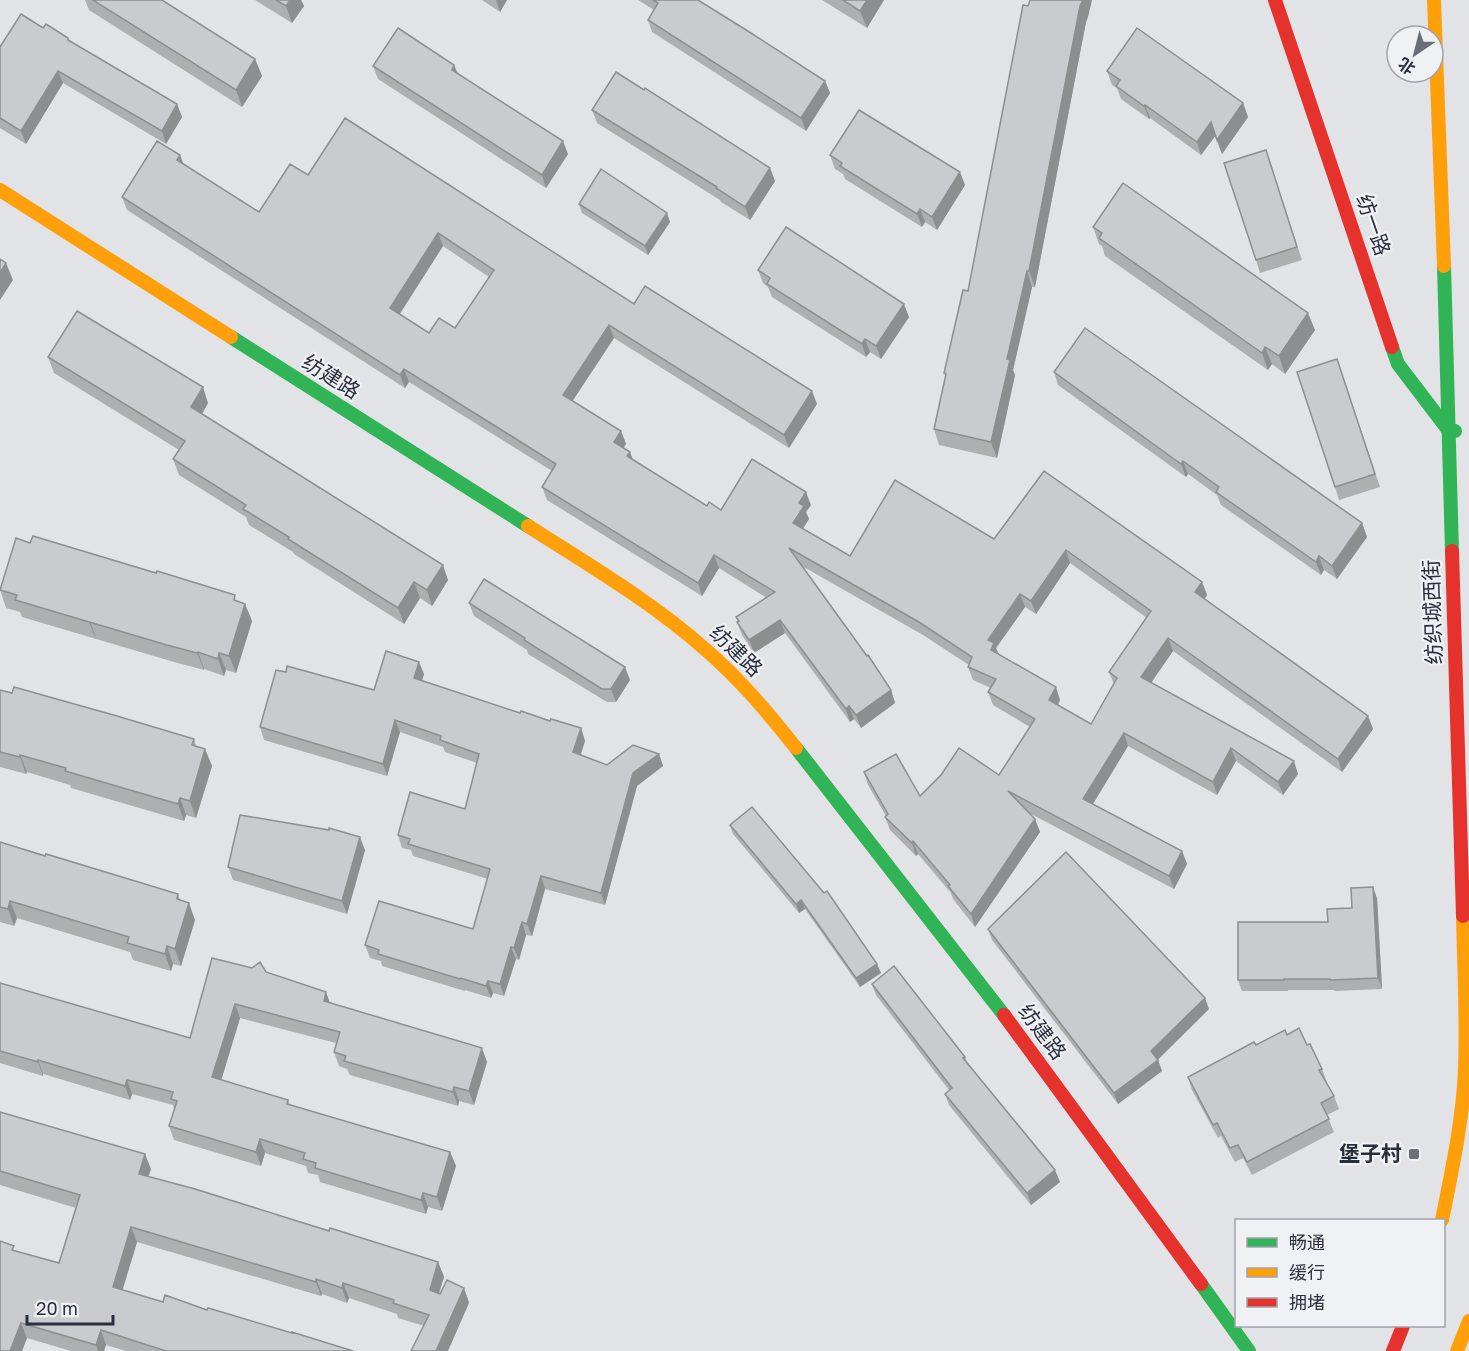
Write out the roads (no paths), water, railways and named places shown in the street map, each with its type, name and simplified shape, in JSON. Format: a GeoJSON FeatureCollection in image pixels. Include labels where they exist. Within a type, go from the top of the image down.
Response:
{"type":"FeatureCollection","features":[{"type":"Feature","properties":{"kind":"street","name":"纺一路"},"geometry":{"type":"LineString","coordinates":[[1275,0],[1398,364],[1449,431]]}},
{"type":"Feature","properties":{"kind":"street","name":"纺织城西街"},"geometry":{"type":"LineString","coordinates":[[1434,0],[1465,984],[1465,1070],[1456,1150],[1442,1219]]}},
{"type":"Feature","properties":{"kind":"street","name":"纺建路"},"geometry":{"type":"LineString","coordinates":[[0,190],[603,574],[660,612],[707,650],[778,725],[1001,1013],[1249,1351]]}},
{"type":"Feature","properties":{"kind":"street"},"geometry":{"type":"LineString","coordinates":[[1449,431],[1469,431]]}},
{"type":"Feature","properties":{"kind":"street"},"geometry":{"type":"LineString","coordinates":[[1457,1351],[1469,1321]]}},
{"type":"Feature","properties":{"kind":"street"},"geometry":{"type":"LineString","coordinates":[[1393,1351],[1403,1327]]}},
{"type":"Feature","properties":{"kind":"place","name":"堡子村"},"geometry":{"type":"Point","coordinates":[1414,1154]}}]}
